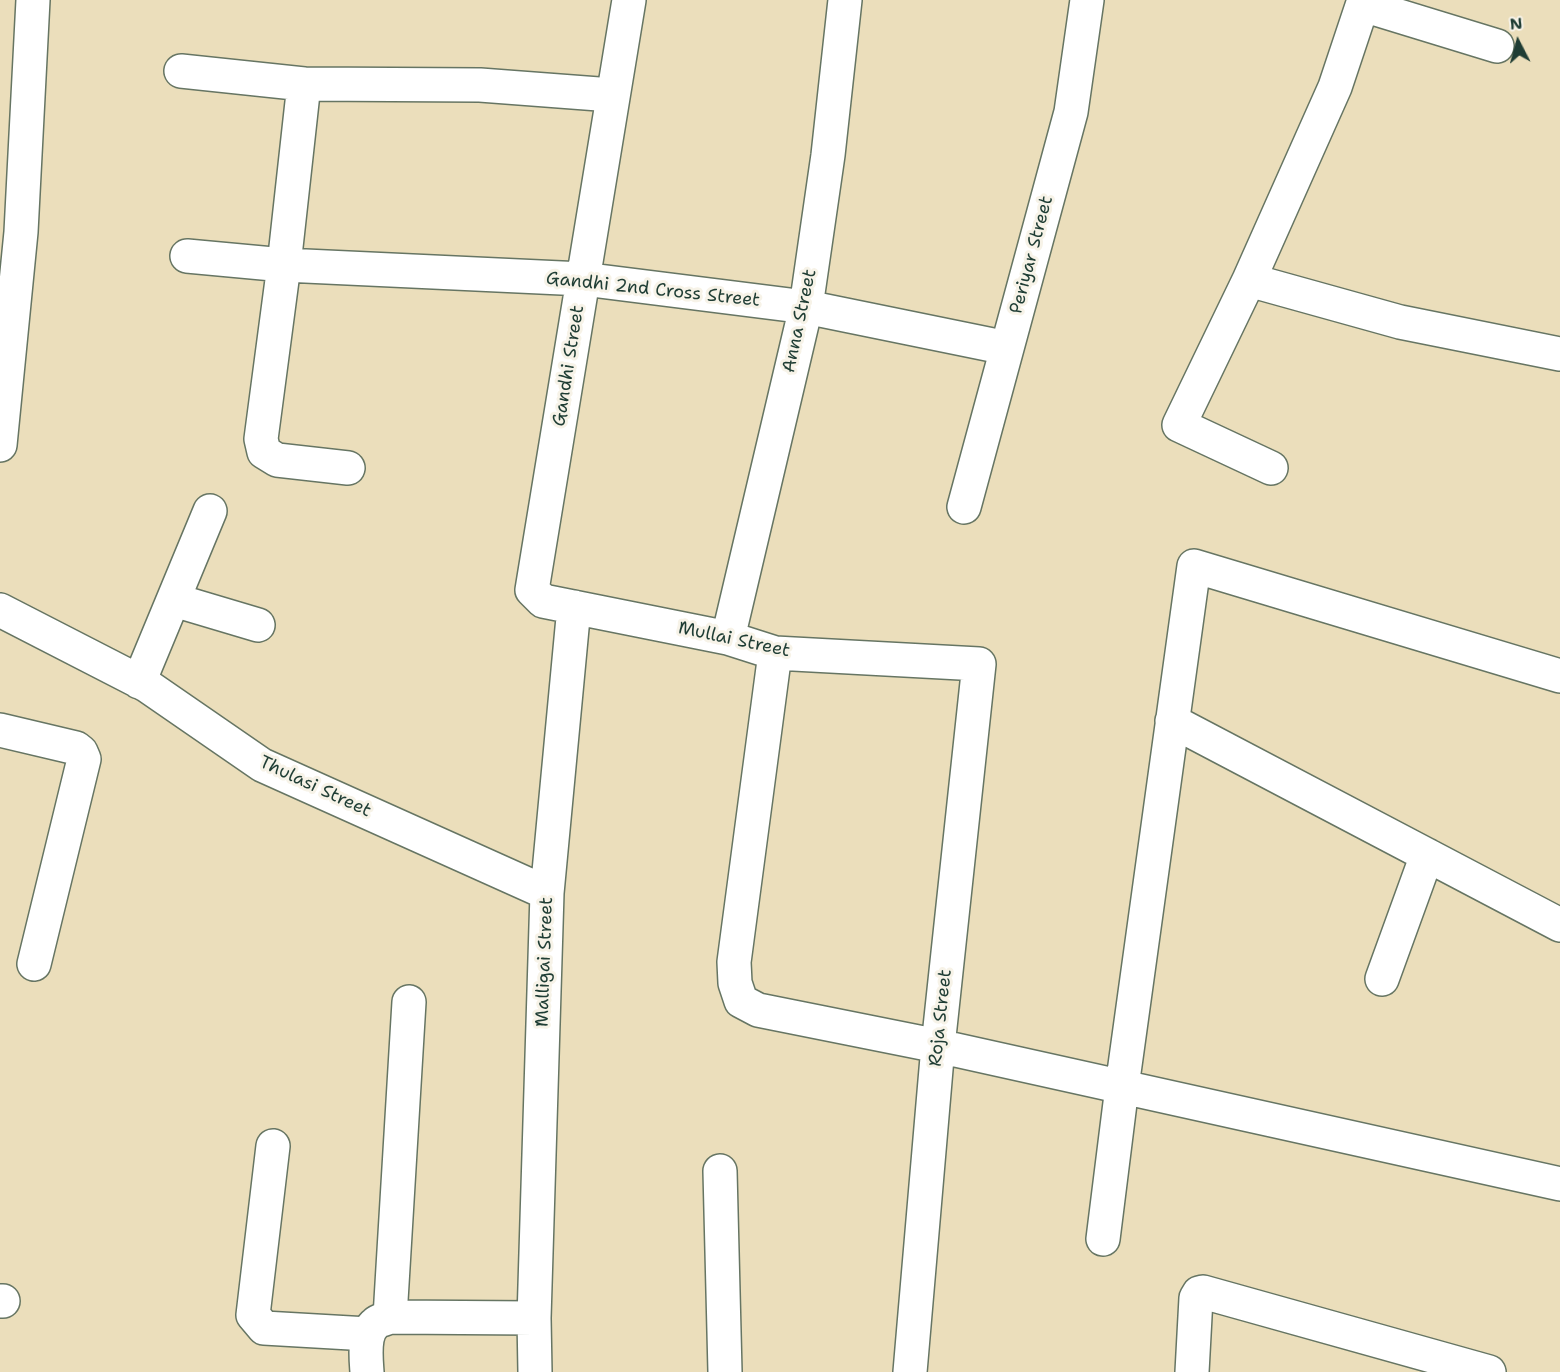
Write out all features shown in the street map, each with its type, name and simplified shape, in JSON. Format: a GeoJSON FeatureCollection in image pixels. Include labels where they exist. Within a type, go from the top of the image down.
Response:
{"type":"FeatureCollection","features":[{"type":"Feature","properties":{"kind":"street"},"geometry":{"type":"LineString","coordinates":[[0,445],[21,232],[33,0]]}},
{"type":"Feature","properties":{"kind":"street","name":"Gandhi Street"},"geometry":{"type":"LineString","coordinates":[[532,590],[629,0]]}},
{"type":"Feature","properties":{"kind":"street","name":"Anna Street"},"geometry":{"type":"LineString","coordinates":[[728,638],[806,307],[828,155],[844,0]]}},
{"type":"Feature","properties":{"kind":"street","name":"Periyar Street"},"geometry":{"type":"LineString","coordinates":[[964,507],[1071,112],[1087,0]]}},
{"type":"Feature","properties":{"kind":"street"},"geometry":{"type":"LineString","coordinates":[[1271,468],[1179,425],[1249,280],[1335,87],[1364,3],[1497,46]]}},
{"type":"Feature","properties":{"kind":"street"},"geometry":{"type":"LineString","coordinates":[[181,71],[304,84],[480,85],[612,94]]}},
{"type":"Feature","properties":{"kind":"street"},"geometry":{"type":"LineString","coordinates":[[304,84],[284,265],[261,439],[264,452],[276,460],[348,468]]}},
{"type":"Feature","properties":{"kind":"street","name":"Gandhi 2nd Cross Street"},"geometry":{"type":"LineString","coordinates":[[186,256],[284,265],[583,279],[806,307],[1007,348]]}},
{"type":"Feature","properties":{"kind":"street"},"geometry":{"type":"LineString","coordinates":[[1249,280],[1400,322],[1560,354]]}},
{"type":"Feature","properties":{"kind":"street"},"geometry":{"type":"LineString","coordinates":[[139,682],[210,511]]}},
{"type":"Feature","properties":{"kind":"street"},"geometry":{"type":"LineString","coordinates":[[1103,1239],[1194,566],[1560,676]]}},
{"type":"Feature","properties":{"kind":"street","name":"Mullai Street"},"geometry":{"type":"LineString","coordinates":[[532,590],[543,601],[728,638],[776,653],[979,664]]}},
{"type":"Feature","properties":{"kind":"street"},"geometry":{"type":"LineString","coordinates":[[174,600],[258,625]]}},
{"type":"Feature","properties":{"kind":"street","name":"Malligai Street"},"geometry":{"type":"LineString","coordinates":[[535,1372],[534,1318],[547,893],[574,607]]}},
{"type":"Feature","properties":{"kind":"street","name":"Thulasi Street"},"geometry":{"type":"LineString","coordinates":[[0,610],[139,682],[262,765],[547,893]]}},
{"type":"Feature","properties":{"kind":"street"},"geometry":{"type":"LineString","coordinates":[[776,653],[734,962],[735,983],[741,1001],[758,1010],[938,1046],[1560,1184]]}},
{"type":"Feature","properties":{"kind":"street","name":"Roja Street"},"geometry":{"type":"LineString","coordinates":[[910,1372],[938,1046],[979,664]]}},
{"type":"Feature","properties":{"kind":"street"},"geometry":{"type":"LineString","coordinates":[[1172,722],[1560,925]]}},
{"type":"Feature","properties":{"kind":"street"},"geometry":{"type":"LineString","coordinates":[[0,730],[76,748],[84,759],[34,964]]}},
{"type":"Feature","properties":{"kind":"street"},"geometry":{"type":"LineString","coordinates":[[1382,979],[1427,855]]}},
{"type":"Feature","properties":{"kind":"street"},"geometry":{"type":"LineString","coordinates":[[367,1372],[366,1354],[379,1326],[409,1002]]}},
{"type":"Feature","properties":{"kind":"street"},"geometry":{"type":"LineString","coordinates":[[273,1146],[253,1315],[264,1328],[379,1326],[534,1318]]}},
{"type":"Feature","properties":{"kind":"street"},"geometry":{"type":"LineString","coordinates":[[720,1171],[724,1372]]}},
{"type":"Feature","properties":{"kind":"street"},"geometry":{"type":"LineString","coordinates":[[1192,1372],[1196,1298],[1203,1292],[1489,1372]]}}]}
